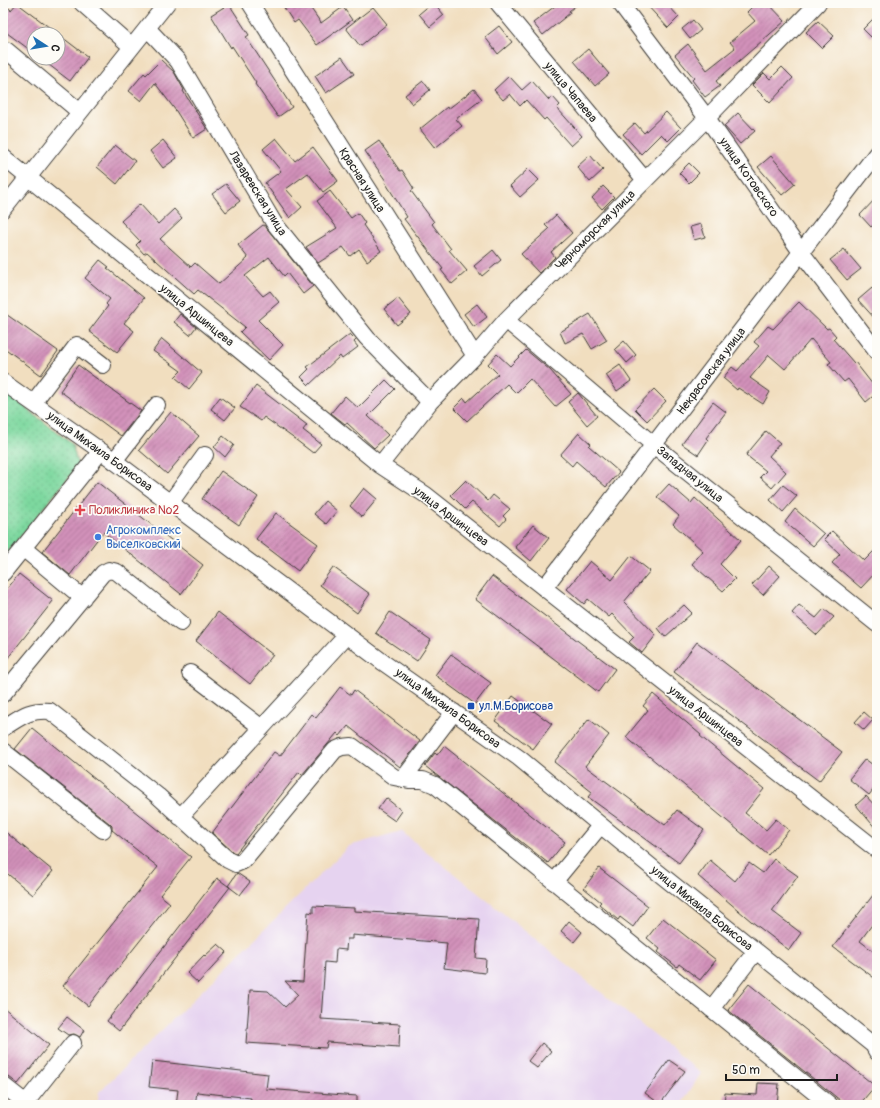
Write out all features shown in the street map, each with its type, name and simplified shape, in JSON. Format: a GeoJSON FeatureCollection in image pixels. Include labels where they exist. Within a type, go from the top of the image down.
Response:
{"type":"FeatureCollection","features":[{"type":"Feature","properties":{"kind":"street"},"geometry":{"type":"LineString","coordinates":[[82,3],[132,47]]}},
{"type":"Feature","properties":{"kind":"street"},"geometry":{"type":"LineString","coordinates":[[3,209],[167,3]]}},
{"type":"Feature","properties":{"kind":"street","name":"Красная улица"},"geometry":{"type":"LineString","coordinates":[[250,3],[475,356]]}},
{"type":"Feature","properties":{"kind":"street","name":"улица Чапаева"},"geometry":{"type":"LineString","coordinates":[[498,3],[645,180]]}},
{"type":"Feature","properties":{"kind":"street","name":"улица Котовского"},"geometry":{"type":"LineString","coordinates":[[620,3],[707,118],[801,252],[877,352]]}},
{"type":"Feature","properties":{"kind":"street","name":"Черноморская улица"},"geometry":{"type":"LineString","coordinates":[[380,465],[430,402],[475,356],[506,320],[707,118],[818,3]]}},
{"type":"Feature","properties":{"kind":"street","name":"Лазаревская улица"},"geometry":{"type":"LineString","coordinates":[[147,28],[178,61],[274,223],[367,338],[430,402]]}},
{"type":"Feature","properties":{"kind":"street"},"geometry":{"type":"LineString","coordinates":[[6,50],[80,112]]}},
{"type":"Feature","properties":{"kind":"street","name":"Некрасовская улица"},"geometry":{"type":"LineString","coordinates":[[544,588],[877,153]]}},
{"type":"Feature","properties":{"kind":"street","name":"улица Аршинцева"},"geometry":{"type":"LineString","coordinates":[[3,157],[380,465],[426,495],[877,850]]}},
{"type":"Feature","properties":{"kind":"street","name":"Западная улица"},"geometry":{"type":"LineString","coordinates":[[506,320],[654,446],[877,624]]}},
{"type":"Feature","properties":{"kind":"street"},"geometry":{"type":"LineString","coordinates":[[33,403],[77,345],[104,365]]}},
{"type":"Feature","properties":{"kind":"street","name":"улица Михаила Борисова"},"geometry":{"type":"LineString","coordinates":[[3,382],[114,461],[347,635],[519,758],[600,826],[873,1045],[877,1052]]}},
{"type":"Feature","properties":{"kind":"street"},"geometry":{"type":"LineString","coordinates":[[114,461],[157,405]]}},
{"type":"Feature","properties":{"kind":"street"},"geometry":{"type":"LineString","coordinates":[[3,573],[100,451]]}},
{"type":"Feature","properties":{"kind":"street"},"geometry":{"type":"LineString","coordinates":[[170,503],[205,455]]}},
{"type":"Feature","properties":{"kind":"street"},"geometry":{"type":"LineString","coordinates":[[23,548],[83,598]]}},
{"type":"Feature","properties":{"kind":"street"},"geometry":{"type":"LineString","coordinates":[[3,694],[103,574],[109,570],[117,572],[181,623]]}},
{"type":"Feature","properties":{"kind":"street"},"geometry":{"type":"LineString","coordinates":[[180,817],[347,635]]}},
{"type":"Feature","properties":{"kind":"street"},"geometry":{"type":"LineString","coordinates":[[190,673],[262,728]]}},
{"type":"Feature","properties":{"kind":"street"},"geometry":{"type":"LineString","coordinates":[[3,728],[29,712],[38,710],[50,711],[158,796],[228,860],[236,864],[243,861],[335,750],[342,747],[352,746],[394,777],[423,780],[436,785],[830,1105]]}},
{"type":"Feature","properties":{"kind":"street"},"geometry":{"type":"LineString","coordinates":[[403,779],[454,712]]}},
{"type":"Feature","properties":{"kind":"street"},"geometry":{"type":"LineString","coordinates":[[3,752],[103,830]]}},
{"type":"Feature","properties":{"kind":"street"},"geometry":{"type":"LineString","coordinates":[[554,882],[600,826]]}},
{"type":"Feature","properties":{"kind":"street"},"geometry":{"type":"LineString","coordinates":[[711,1009],[756,951]]}},
{"type":"Feature","properties":{"kind":"street"},"geometry":{"type":"LineString","coordinates":[[3,1085],[25,1104],[73,1043]]}},
{"type":"Feature","properties":{"kind":"shaded area"},"geometry":{"type":"Polygon","coordinates":[[[401,831],[701,1073],[681,1105],[97,1105],[99,1092],[349,846],[401,831]]]}},
{"type":"Feature","properties":{"kind":"green space"},"geometry":{"type":"Polygon","coordinates":[[[3,390],[72,444],[78,466],[3,558],[3,390]]]}},
{"type":"Feature","properties":{"kind":"building"},"geometry":{"type":"Polygon","coordinates":[[[3,3],[11,10],[17,3],[47,26],[26,26],[26,47],[3,30],[3,3]]]}},
{"type":"Feature","properties":{"kind":"building"},"geometry":{"type":"Polygon","coordinates":[[[281,3],[307,3],[321,23],[343,7],[352,20],[317,45],[298,20],[294,23],[281,3]]]}},
{"type":"Feature","properties":{"kind":"building"},"geometry":{"type":"Polygon","coordinates":[[[434,3],[444,15],[430,27],[419,14],[434,3]]]}},
{"type":"Feature","properties":{"kind":"building"},"geometry":{"type":"Polygon","coordinates":[[[559,3],[579,3],[569,11],[570,13],[543,35],[533,23],[559,3]]]}},
{"type":"Feature","properties":{"kind":"building"},"geometry":{"type":"Polygon","coordinates":[[[645,3],[666,3],[679,17],[668,28],[645,3]]]}},
{"type":"Feature","properties":{"kind":"building"},"geometry":{"type":"Polygon","coordinates":[[[756,3],[768,3],[785,21],[716,81],[720,86],[705,97],[692,80],[694,78],[675,55],[688,44],[707,70],[735,48],[730,42],[755,21],[747,12],[756,3]]]}},
{"type":"Feature","properties":{"kind":"building"},"geometry":{"type":"Polygon","coordinates":[[[229,4],[249,35],[246,37],[292,107],[278,117],[255,84],[256,83],[232,46],[231,48],[211,15],[229,4]]]}},
{"type":"Feature","properties":{"kind":"building"},"geometry":{"type":"Polygon","coordinates":[[[373,7],[387,24],[360,46],[346,28],[373,7]]]}},
{"type":"Feature","properties":{"kind":"building"},"geometry":{"type":"Polygon","coordinates":[[[877,15],[877,32],[871,37],[863,29],[877,15]]]}},
{"type":"Feature","properties":{"kind":"building"},"geometry":{"type":"Polygon","coordinates":[[[693,20],[701,30],[690,39],[682,29],[693,20]]]}},
{"type":"Feature","properties":{"kind":"building"},"geometry":{"type":"Polygon","coordinates":[[[818,21],[834,36],[822,48],[806,32],[818,21]]]}},
{"type":"Feature","properties":{"kind":"building"},"geometry":{"type":"Polygon","coordinates":[[[499,26],[512,42],[498,54],[485,37],[499,26]]]}},
{"type":"Feature","properties":{"kind":"building"},"geometry":{"type":"Polygon","coordinates":[[[66,40],[88,57],[70,81],[50,66],[66,66],[66,40]]]}},
{"type":"Feature","properties":{"kind":"building"},"geometry":{"type":"Polygon","coordinates":[[[588,49],[609,74],[595,86],[574,61],[588,49]]]}},
{"type":"Feature","properties":{"kind":"building"},"geometry":{"type":"Polygon","coordinates":[[[342,57],[354,74],[326,93],[315,76],[342,57]]]}},
{"type":"Feature","properties":{"kind":"building"},"geometry":{"type":"Polygon","coordinates":[[[161,60],[174,72],[184,90],[183,91],[207,129],[193,138],[176,111],[155,83],[141,101],[129,91],[144,73],[146,75],[161,60]]]}},
{"type":"Feature","properties":{"kind":"building"},"geometry":{"type":"Polygon","coordinates":[[[782,67],[793,78],[770,103],[752,85],[764,73],[770,79],[782,67]]]}},
{"type":"Feature","properties":{"kind":"building"},"geometry":{"type":"Polygon","coordinates":[[[509,76],[522,90],[532,81],[549,100],[553,97],[560,105],[557,108],[582,136],[571,146],[546,118],[544,120],[526,100],[520,106],[510,94],[503,100],[494,90],[509,76]]]}},
{"type":"Feature","properties":{"kind":"building"},"geometry":{"type":"Polygon","coordinates":[[[423,81],[430,90],[412,104],[405,95],[423,81]]]}},
{"type":"Feature","properties":{"kind":"building"},"geometry":{"type":"Polygon","coordinates":[[[474,89],[482,99],[456,119],[462,126],[435,148],[420,129],[447,107],[448,109],[474,89]]]}},
{"type":"Feature","properties":{"kind":"building"},"geometry":{"type":"Polygon","coordinates":[[[666,112],[681,128],[668,141],[661,134],[641,154],[623,134],[635,123],[644,133],[666,112]]]}},
{"type":"Feature","properties":{"kind":"building"},"geometry":{"type":"Polygon","coordinates":[[[738,113],[755,131],[740,144],[724,126],[738,113]]]}},
{"type":"Feature","properties":{"kind":"building"},"geometry":{"type":"Polygon","coordinates":[[[276,138],[295,161],[313,147],[338,181],[323,192],[308,173],[286,189],[302,207],[290,218],[265,183],[281,171],[263,149],[276,138]]]}},
{"type":"Feature","properties":{"kind":"building"},"geometry":{"type":"Polygon","coordinates":[[[163,140],[177,158],[163,168],[150,151],[163,140]]]}},
{"type":"Feature","properties":{"kind":"building"},"geometry":{"type":"Polygon","coordinates":[[[379,141],[400,171],[402,170],[414,189],[411,191],[434,222],[432,224],[451,249],[449,250],[467,271],[452,284],[441,270],[443,269],[404,219],[407,217],[385,182],[386,181],[365,151],[379,141]]]}},
{"type":"Feature","properties":{"kind":"building"},"geometry":{"type":"Polygon","coordinates":[[[115,145],[135,161],[117,184],[97,167],[115,145]]]}},
{"type":"Feature","properties":{"kind":"building"},"geometry":{"type":"Polygon","coordinates":[[[590,155],[603,170],[590,182],[577,167],[590,155]]]}},
{"type":"Feature","properties":{"kind":"building"},"geometry":{"type":"Polygon","coordinates":[[[771,156],[795,184],[782,195],[758,167],[771,156]]]}},
{"type":"Feature","properties":{"kind":"building"},"geometry":{"type":"Polygon","coordinates":[[[689,163],[699,173],[689,183],[679,173],[689,163]]]}},
{"type":"Feature","properties":{"kind":"building"},"geometry":{"type":"Polygon","coordinates":[[[528,169],[539,180],[520,197],[510,186],[528,169]]]}},
{"type":"Feature","properties":{"kind":"building"},"geometry":{"type":"Polygon","coordinates":[[[226,184],[240,201],[226,212],[212,194],[226,184]]]}},
{"type":"Feature","properties":{"kind":"building"},"geometry":{"type":"Polygon","coordinates":[[[603,186],[614,197],[602,209],[592,198],[603,186]]]}},
{"type":"Feature","properties":{"kind":"building"},"geometry":{"type":"Polygon","coordinates":[[[330,191],[351,218],[358,213],[365,223],[363,225],[381,251],[367,261],[359,249],[350,256],[343,247],[318,263],[306,247],[337,228],[317,201],[330,191]]]}},
{"type":"Feature","properties":{"kind":"building"},"geometry":{"type":"Polygon","coordinates":[[[877,197],[877,221],[871,227],[860,215],[877,197]]]}},
{"type":"Feature","properties":{"kind":"building"},"geometry":{"type":"Polygon","coordinates":[[[140,204],[158,224],[174,209],[182,218],[160,239],[191,267],[195,263],[219,284],[248,258],[238,245],[263,225],[265,226],[313,286],[303,294],[287,273],[284,276],[269,257],[245,276],[263,296],[270,291],[279,302],[258,320],[283,345],[269,360],[240,332],[245,327],[198,290],[194,294],[147,252],[144,254],[136,245],[140,241],[121,221],[140,204]]]}},
{"type":"Feature","properties":{"kind":"building"},"geometry":{"type":"Polygon","coordinates":[[[556,215],[572,233],[551,252],[555,257],[539,273],[521,254],[549,229],[545,225],[556,215]]]}},
{"type":"Feature","properties":{"kind":"building"},"geometry":{"type":"Polygon","coordinates":[[[701,224],[705,237],[694,240],[690,227],[701,224]]]}},
{"type":"Feature","properties":{"kind":"building"},"geometry":{"type":"Polygon","coordinates":[[[844,249],[861,269],[847,280],[830,260],[844,249]]]}},
{"type":"Feature","properties":{"kind":"building"},"geometry":{"type":"Polygon","coordinates":[[[493,250],[501,260],[482,276],[474,266],[493,250]]]}},
{"type":"Feature","properties":{"kind":"building"},"geometry":{"type":"Polygon","coordinates":[[[100,260],[109,267],[107,268],[144,298],[124,323],[134,331],[117,352],[89,331],[108,306],[106,304],[110,299],[85,278],[100,260]]]}},
{"type":"Feature","properties":{"kind":"building"},"geometry":{"type":"Polygon","coordinates":[[[872,288],[877,294],[877,321],[858,300],[872,288]]]}},
{"type":"Feature","properties":{"kind":"building"},"geometry":{"type":"Polygon","coordinates":[[[398,298],[411,314],[397,325],[384,309],[398,298]]]}},
{"type":"Feature","properties":{"kind":"building"},"geometry":{"type":"Polygon","coordinates":[[[799,302],[827,329],[829,328],[836,336],[833,339],[854,363],[855,362],[877,390],[877,393],[866,402],[848,379],[844,382],[828,364],[831,362],[811,339],[785,369],[769,355],[750,378],[770,392],[763,404],[738,388],[737,390],[723,378],[732,367],[737,371],[759,346],[754,342],[768,326],[773,329],[799,302]]]}},
{"type":"Feature","properties":{"kind":"building"},"geometry":{"type":"Polygon","coordinates":[[[477,304],[487,317],[474,327],[464,314],[477,304]]]}},
{"type":"Feature","properties":{"kind":"building"},"geometry":{"type":"Polygon","coordinates":[[[3,312],[58,351],[41,375],[3,347],[3,312]]]}},
{"type":"Feature","properties":{"kind":"building"},"geometry":{"type":"Polygon","coordinates":[[[180,314],[196,327],[190,335],[174,322],[180,314]]]}},
{"type":"Feature","properties":{"kind":"building"},"geometry":{"type":"Polygon","coordinates":[[[590,314],[607,340],[592,349],[583,334],[565,343],[560,332],[590,314]]]}},
{"type":"Feature","properties":{"kind":"building"},"geometry":{"type":"Polygon","coordinates":[[[350,334],[356,340],[354,342],[358,347],[342,359],[340,356],[309,385],[301,377],[309,369],[307,367],[350,334]]]}},
{"type":"Feature","properties":{"kind":"building"},"geometry":{"type":"Polygon","coordinates":[[[162,339],[202,373],[189,389],[175,377],[181,371],[153,351],[162,339]]]}},
{"type":"Feature","properties":{"kind":"building"},"geometry":{"type":"Polygon","coordinates":[[[624,341],[636,355],[627,363],[615,349],[624,341]]]}},
{"type":"Feature","properties":{"kind":"building"},"geometry":{"type":"Polygon","coordinates":[[[526,350],[550,370],[571,394],[555,407],[530,379],[516,393],[507,384],[467,421],[454,408],[464,398],[467,402],[498,374],[488,364],[497,354],[510,366],[526,350]]]}},
{"type":"Feature","properties":{"kind":"building"},"geometry":{"type":"Polygon","coordinates":[[[78,365],[141,411],[121,436],[60,391],[78,365]]]}},
{"type":"Feature","properties":{"kind":"building"},"geometry":{"type":"Polygon","coordinates":[[[620,365],[631,381],[617,391],[606,375],[620,365]]]}},
{"type":"Feature","properties":{"kind":"building"},"geometry":{"type":"Polygon","coordinates":[[[386,380],[395,389],[368,416],[388,435],[374,448],[347,423],[345,424],[331,413],[345,396],[358,408],[386,380]]]}},
{"type":"Feature","properties":{"kind":"building"},"geometry":{"type":"Polygon","coordinates":[[[256,386],[307,425],[303,430],[321,444],[313,453],[264,417],[261,421],[240,407],[256,386]]]}},
{"type":"Feature","properties":{"kind":"building"},"geometry":{"type":"Polygon","coordinates":[[[654,389],[666,401],[647,421],[635,409],[654,389]]]}},
{"type":"Feature","properties":{"kind":"building"},"geometry":{"type":"Polygon","coordinates":[[[578,393],[597,416],[587,425],[568,402],[578,393]]]}},
{"type":"Feature","properties":{"kind":"building"},"geometry":{"type":"Polygon","coordinates":[[[220,397],[235,408],[225,420],[211,409],[220,397]]]}},
{"type":"Feature","properties":{"kind":"building"},"geometry":{"type":"Polygon","coordinates":[[[713,402],[726,412],[706,438],[708,440],[698,455],[682,444],[713,402]]]}},
{"type":"Feature","properties":{"kind":"building"},"geometry":{"type":"Polygon","coordinates":[[[171,412],[199,436],[167,474],[139,450],[171,412]]]}},
{"type":"Feature","properties":{"kind":"building"},"geometry":{"type":"Polygon","coordinates":[[[766,431],[780,443],[769,456],[786,472],[772,488],[760,477],[766,471],[746,455],[766,431]]]}},
{"type":"Feature","properties":{"kind":"building"},"geometry":{"type":"Polygon","coordinates":[[[579,433],[591,444],[589,446],[619,472],[606,487],[576,461],[572,466],[560,455],[579,433]]]}},
{"type":"Feature","properties":{"kind":"building"},"geometry":{"type":"Polygon","coordinates":[[[223,436],[234,445],[225,457],[214,447],[223,436]]]}},
{"type":"Feature","properties":{"kind":"building"},"geometry":{"type":"Polygon","coordinates":[[[221,471],[258,497],[239,525],[202,499],[221,471]]]}},
{"type":"Feature","properties":{"kind":"building"},"geometry":{"type":"Polygon","coordinates":[[[466,480],[488,501],[493,495],[510,509],[503,516],[506,519],[500,526],[472,502],[465,509],[451,495],[466,480]]]}},
{"type":"Feature","properties":{"kind":"building"},"geometry":{"type":"Polygon","coordinates":[[[97,482],[203,565],[181,594],[103,532],[70,575],[42,552],[97,482]]]}},
{"type":"Feature","properties":{"kind":"building"},"geometry":{"type":"Polygon","coordinates":[[[669,484],[691,503],[695,498],[741,540],[720,564],[735,579],[723,591],[692,564],[703,551],[673,524],[679,516],[657,497],[669,484]]]}},
{"type":"Feature","properties":{"kind":"building"},"geometry":{"type":"Polygon","coordinates":[[[783,485],[797,496],[783,512],[770,500],[783,485]]]}},
{"type":"Feature","properties":{"kind":"building"},"geometry":{"type":"Polygon","coordinates":[[[364,488],[377,499],[362,517],[350,506],[364,488]]]}},
{"type":"Feature","properties":{"kind":"building"},"geometry":{"type":"Polygon","coordinates":[[[325,501],[337,511],[326,524],[314,514],[325,501]]]}},
{"type":"Feature","properties":{"kind":"building"},"geometry":{"type":"Polygon","coordinates":[[[795,509],[824,534],[813,546],[785,522],[795,509]]]}},
{"type":"Feature","properties":{"kind":"building"},"geometry":{"type":"Polygon","coordinates":[[[276,513],[318,544],[298,571],[256,539],[276,513]]]}},
{"type":"Feature","properties":{"kind":"building"},"geometry":{"type":"Polygon","coordinates":[[[533,525],[549,538],[531,561],[515,547],[533,525]]]}},
{"type":"Feature","properties":{"kind":"building"},"geometry":{"type":"Polygon","coordinates":[[[832,531],[864,561],[877,548],[877,571],[861,588],[832,563],[840,554],[824,539],[832,531]]]}},
{"type":"Feature","properties":{"kind":"building"},"geometry":{"type":"Polygon","coordinates":[[[631,556],[650,571],[624,602],[656,635],[642,653],[629,642],[634,637],[612,614],[609,617],[588,599],[584,604],[567,589],[590,561],[612,580],[631,556]]]}},
{"type":"Feature","properties":{"kind":"building"},"geometry":{"type":"Polygon","coordinates":[[[769,566],[780,576],[763,595],[752,585],[769,566]]]}},
{"type":"Feature","properties":{"kind":"building"},"geometry":{"type":"Polygon","coordinates":[[[333,567],[370,594],[357,613],[320,585],[333,567]]]}},
{"type":"Feature","properties":{"kind":"building"},"geometry":{"type":"Polygon","coordinates":[[[19,574],[53,601],[3,664],[3,594],[19,574]]]}},
{"type":"Feature","properties":{"kind":"building"},"geometry":{"type":"Polygon","coordinates":[[[492,576],[615,669],[598,692],[475,599],[492,576]]]}},
{"type":"Feature","properties":{"kind":"building"},"geometry":{"type":"Polygon","coordinates":[[[684,605],[692,613],[665,637],[658,628],[684,605]]]}},
{"type":"Feature","properties":{"kind":"building"},"geometry":{"type":"Polygon","coordinates":[[[799,605],[816,618],[824,609],[834,617],[817,635],[792,613],[799,605]]]}},
{"type":"Feature","properties":{"kind":"building"},"geometry":{"type":"Polygon","coordinates":[[[218,612],[273,655],[250,684],[196,641],[218,612]]]}},
{"type":"Feature","properties":{"kind":"building"},"geometry":{"type":"Polygon","coordinates":[[[390,612],[431,640],[417,661],[376,633],[390,612]]]}},
{"type":"Feature","properties":{"kind":"building"},"geometry":{"type":"Polygon","coordinates":[[[697,642],[842,752],[819,781],[674,672],[697,642]]]}},
{"type":"Feature","properties":{"kind":"building"},"geometry":{"type":"Polygon","coordinates":[[[451,654],[491,683],[475,704],[435,675],[451,654]]]}},
{"type":"Feature","properties":{"kind":"building"},"geometry":{"type":"Polygon","coordinates":[[[340,687],[351,695],[354,690],[420,741],[400,767],[348,726],[340,736],[337,733],[302,775],[299,772],[236,853],[233,852],[212,833],[274,752],[280,756],[312,714],[316,718],[340,687]]]}},
{"type":"Feature","properties":{"kind":"building"},"geometry":{"type":"Polygon","coordinates":[[[653,694],[701,735],[700,736],[764,789],[745,813],[766,830],[776,819],[789,830],[768,855],[626,737],[648,710],[643,706],[653,694]]]}},
{"type":"Feature","properties":{"kind":"building"},"geometry":{"type":"Polygon","coordinates":[[[513,696],[552,724],[533,749],[495,721],[513,696]]]}},
{"type":"Feature","properties":{"kind":"building"},"geometry":{"type":"Polygon","coordinates":[[[864,712],[873,720],[864,730],[855,722],[864,712]]]}},
{"type":"Feature","properties":{"kind":"building"},"geometry":{"type":"Polygon","coordinates":[[[589,719],[609,735],[585,766],[665,825],[677,810],[704,830],[679,863],[588,797],[592,792],[554,762],[589,719]]]}},
{"type":"Feature","properties":{"kind":"building"},"geometry":{"type":"Polygon","coordinates":[[[32,728],[191,857],[160,895],[170,903],[88,1006],[63,986],[158,867],[112,830],[112,826],[109,823],[15,749],[32,728]]]}},
{"type":"Feature","properties":{"kind":"building"},"geometry":{"type":"Polygon","coordinates":[[[444,746],[565,842],[548,863],[425,766],[435,753],[437,755],[444,746]]]}},
{"type":"Feature","properties":{"kind":"building"},"geometry":{"type":"Polygon","coordinates":[[[865,759],[877,768],[877,785],[869,795],[849,779],[865,759]]]}},
{"type":"Feature","properties":{"kind":"building"},"geometry":{"type":"Polygon","coordinates":[[[866,796],[877,808],[877,830],[856,805],[866,796]]]}},
{"type":"Feature","properties":{"kind":"building"},"geometry":{"type":"Polygon","coordinates":[[[386,798],[402,811],[395,821],[378,809],[386,798]]]}},
{"type":"Feature","properties":{"kind":"building"},"geometry":{"type":"Polygon","coordinates":[[[3,830],[53,871],[33,895],[3,870],[3,830]]]}},
{"type":"Feature","properties":{"kind":"building"},"geometry":{"type":"Polygon","coordinates":[[[774,859],[798,876],[772,911],[801,933],[789,950],[751,921],[698,876],[710,860],[735,881],[749,863],[763,873],[774,859]]]}},
{"type":"Feature","properties":{"kind":"building"},"geometry":{"type":"Polygon","coordinates":[[[599,868],[648,906],[633,927],[620,917],[618,920],[599,904],[601,902],[584,888],[599,868]]]}},
{"type":"Feature","properties":{"kind":"building"},"geometry":{"type":"Polygon","coordinates":[[[237,873],[250,882],[240,895],[230,887],[119,1031],[107,1021],[217,878],[228,886],[237,873]]]}},
{"type":"Feature","properties":{"kind":"building"},"geometry":{"type":"Polygon","coordinates":[[[877,890],[877,918],[860,941],[877,954],[877,980],[833,947],[877,890]]]}},
{"type":"Feature","properties":{"kind":"building"},"geometry":{"type":"Polygon","coordinates":[[[313,906],[354,908],[354,911],[479,919],[476,958],[486,959],[485,973],[444,968],[447,943],[352,935],[352,939],[347,939],[346,950],[336,949],[335,963],[325,962],[321,1019],[400,1024],[399,1047],[327,1042],[326,1048],[246,1043],[250,990],[268,991],[285,1007],[298,995],[285,981],[303,982],[308,912],[313,913],[313,906]]]}},
{"type":"Feature","properties":{"kind":"building"},"geometry":{"type":"Polygon","coordinates":[[[663,918],[716,960],[700,980],[679,964],[677,967],[658,952],[660,949],[647,938],[663,918]]]}},
{"type":"Feature","properties":{"kind":"building"},"geometry":{"type":"Polygon","coordinates":[[[569,921],[582,932],[574,942],[561,931],[569,921]]]}},
{"type":"Feature","properties":{"kind":"building"},"geometry":{"type":"Polygon","coordinates":[[[218,944],[227,952],[198,983],[187,973],[204,955],[205,956],[218,944]]]}},
{"type":"Feature","properties":{"kind":"building"},"geometry":{"type":"Polygon","coordinates":[[[749,984],[875,1086],[859,1105],[846,1105],[728,1010],[749,984]]]}},
{"type":"Feature","properties":{"kind":"building"},"geometry":{"type":"Polygon","coordinates":[[[3,1007],[49,1045],[18,1084],[9,1077],[3,1076],[3,1007]]]}},
{"type":"Feature","properties":{"kind":"building"},"geometry":{"type":"Polygon","coordinates":[[[67,1017],[84,1030],[80,1037],[74,1034],[68,1035],[58,1028],[67,1017]]]}},
{"type":"Feature","properties":{"kind":"building"},"geometry":{"type":"Polygon","coordinates":[[[542,1043],[551,1051],[537,1068],[528,1061],[542,1043]]]}},
{"type":"Feature","properties":{"kind":"building"},"geometry":{"type":"Polygon","coordinates":[[[669,1060],[685,1071],[660,1104],[645,1093],[669,1060]]]}},
{"type":"Feature","properties":{"kind":"building"},"geometry":{"type":"Polygon","coordinates":[[[152,1061],[268,1074],[266,1089],[357,1096],[357,1105],[250,1105],[251,1098],[197,1092],[195,1105],[176,1105],[178,1090],[149,1087],[152,1061]]]}},
{"type":"Feature","properties":{"kind":"building"},"geometry":{"type":"Polygon","coordinates":[[[758,1083],[779,1084],[777,1105],[724,1105],[725,1093],[757,1095],[758,1083]]]}},
{"type":"Feature","properties":{"kind":"place","name":"Поликлиника №2"},"geometry":{"type":"Point","coordinates":[80,510]}},
{"type":"Feature","properties":{"kind":"place","name":"Агрокомплекс Выселковский"},"geometry":{"type":"Point","coordinates":[98,537]}},
{"type":"Feature","properties":{"kind":"place","name":"ул.М.Борисова"},"geometry":{"type":"Point","coordinates":[471,706]}}]}
